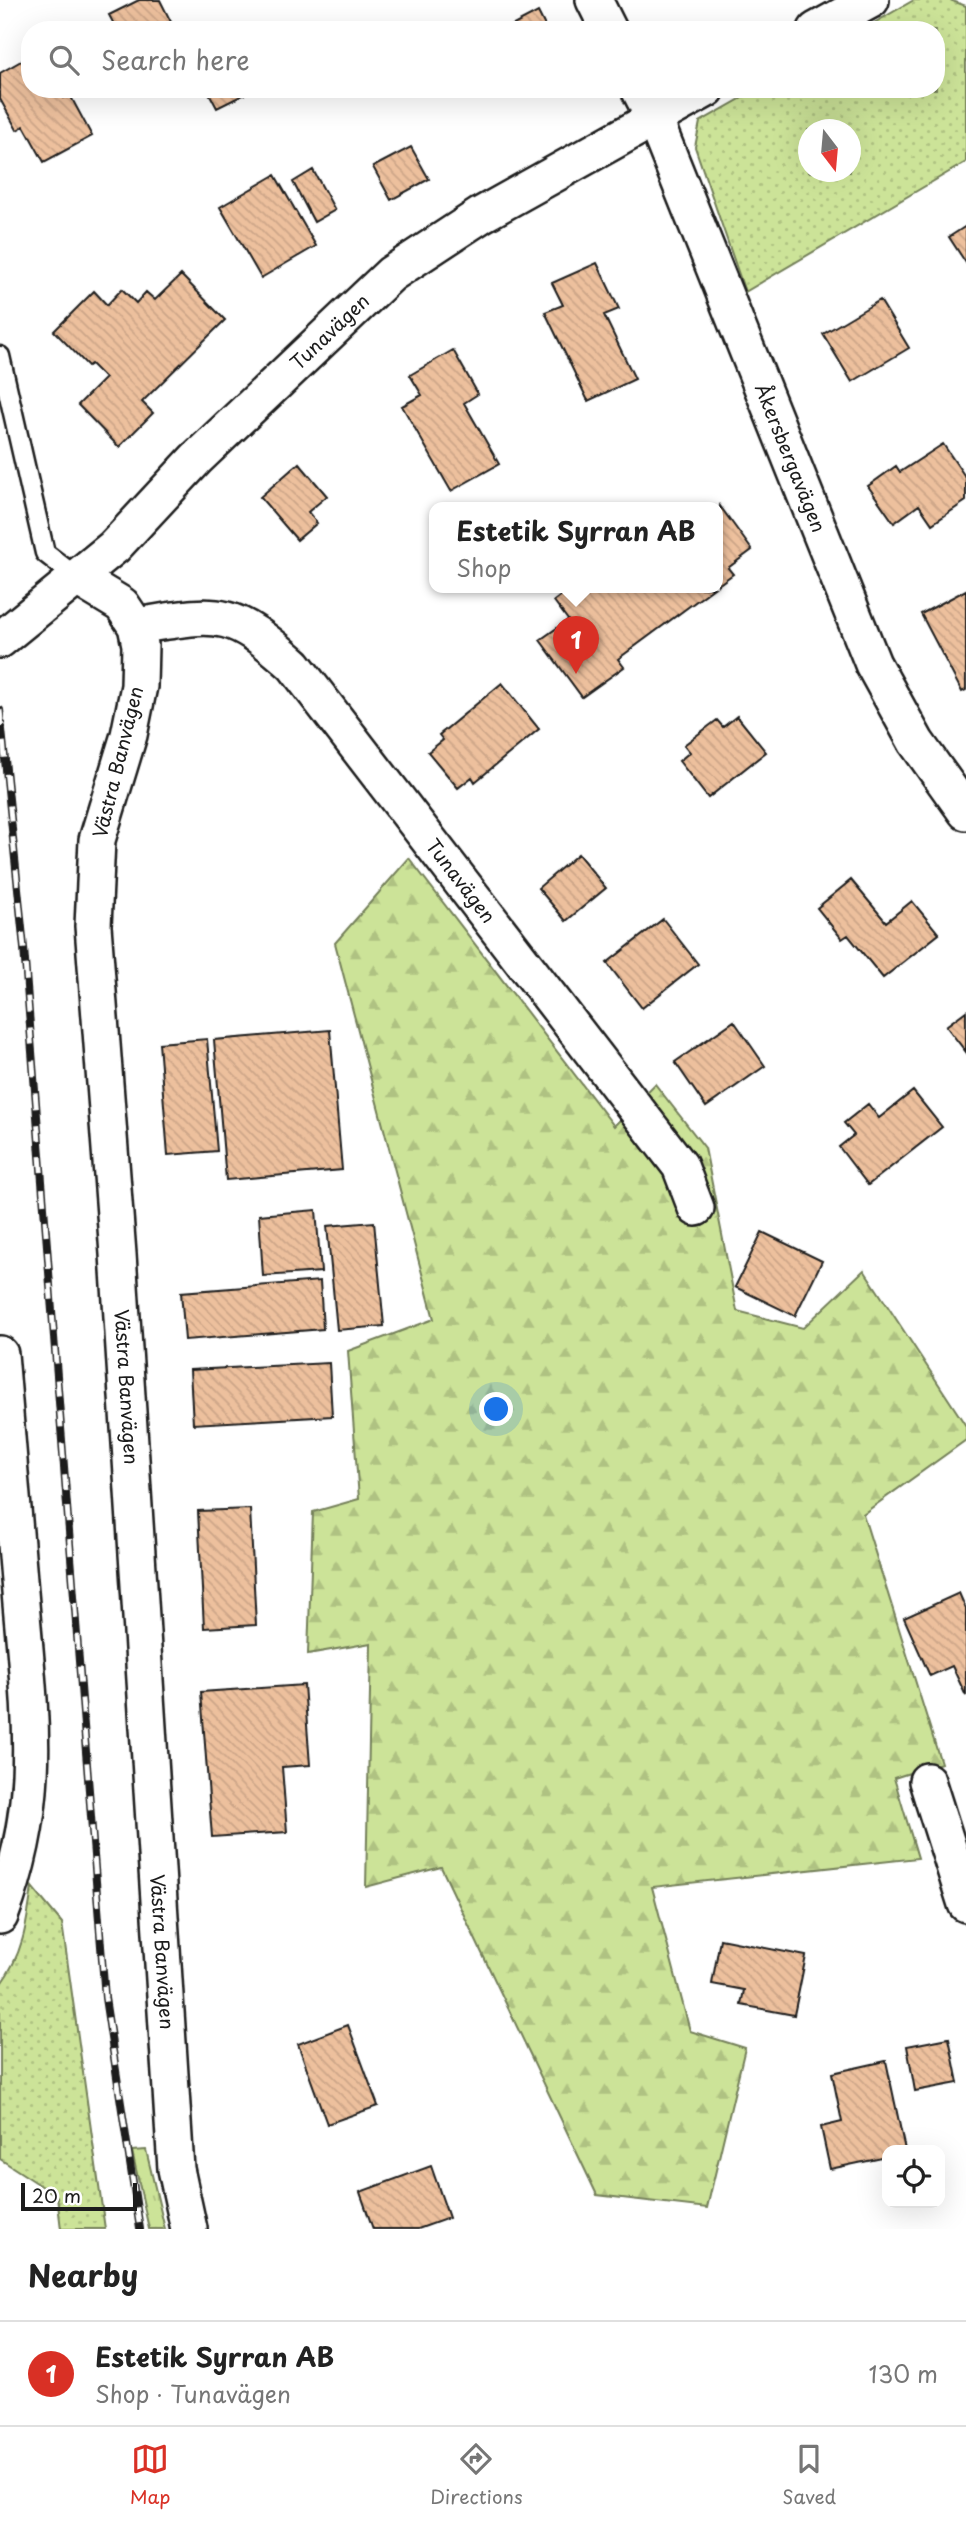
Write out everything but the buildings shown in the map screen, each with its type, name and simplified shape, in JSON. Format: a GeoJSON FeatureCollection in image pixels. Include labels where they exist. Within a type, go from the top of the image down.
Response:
{"type":"FeatureCollection","features":[{"type":"Feature","properties":{"kind":"street"},"geometry":{"type":"LineString","coordinates":[[594,0],[604,21]]}},
{"type":"Feature","properties":{"kind":"street"},"geometry":{"type":"LineString","coordinates":[[832,21],[871,0]]}},
{"type":"Feature","properties":{"kind":"street","name":"Tunavägen"},"geometry":{"type":"LineString","coordinates":[[0,640],[79,579],[114,547],[196,459],[391,274],[647,104],[671,98]]}},
{"type":"Feature","properties":{"kind":"street","name":"Åkersbergavägen"},"geometry":{"type":"LineString","coordinates":[[647,104],[873,664],[916,742],[966,812]]}},
{"type":"Feature","properties":{"kind":"street"},"geometry":{"type":"LineString","coordinates":[[79,579],[122,605],[136,625]]}},
{"type":"Feature","properties":{"kind":"street","name":"Tunavägen"},"geometry":{"type":"LineString","coordinates":[[136,625],[192,617],[227,618],[261,636],[294,665],[680,1166],[696,1208]]}},
{"type":"Feature","properties":{"kind":"street","name":"Västra Banvägen"},"geometry":{"type":"LineString","coordinates":[[136,625],[140,645],[139,685],[128,736],[97,840],[93,926],[118,1254],[176,2169],[189,2229]]}},
{"type":"Feature","properties":{"kind":"street"},"geometry":{"type":"LineString","coordinates":[[0,1354],[30,1711],[32,1784],[20,1859],[0,1916]]}},
{"type":"Feature","properties":{"kind":"street"},"geometry":{"type":"LineString","coordinates":[[927,1782],[966,1904]]}},
{"type":"Feature","properties":{"kind":"lane"},"geometry":{"type":"LineString","coordinates":[[0,356],[45,553],[79,579]]}},
{"type":"Feature","properties":{"kind":"green space"},"geometry":{"type":"Polygon","coordinates":[[[914,0],[950,0],[966,6],[966,162],[745,292],[695,147],[700,122],[742,98],[945,98],[945,21],[878,21],[914,0]]]}},
{"type":"Feature","properties":{"kind":"green space"},"geometry":{"type":"Polygon","coordinates":[[[409,858],[614,1126],[655,1084],[705,1148],[737,1311],[803,1328],[864,1270],[966,1426],[966,1440],[863,1514],[941,1763],[894,1778],[918,1858],[652,1887],[690,2031],[745,2048],[707,2208],[597,2195],[441,1867],[366,1887],[371,1643],[308,1654],[313,1512],[359,1499],[348,1351],[434,1319],[335,943],[409,858]]]}},
{"type":"Feature","properties":{"kind":"green space"},"geometry":{"type":"Polygon","coordinates":[[[32,1887],[62,1923],[105,2229],[61,2229],[57,2196],[0,2159],[0,1985],[19,1950],[32,1887]]]}},
{"type":"Feature","properties":{"kind":"green space"},"geometry":{"type":"Polygon","coordinates":[[[146,2150],[165,2229],[149,2229],[132,2151],[146,2150]]]}},
{"type":"Feature","properties":{"kind":"railway"},"geometry":{"type":"LineString","coordinates":[[0,710],[24,948],[105,1998],[140,2229]]}},
{"type":"Feature","properties":{"kind":"place","name":"Estetik Syrran AB"},"geometry":{"type":"Point","coordinates":[576,674]}}]}
